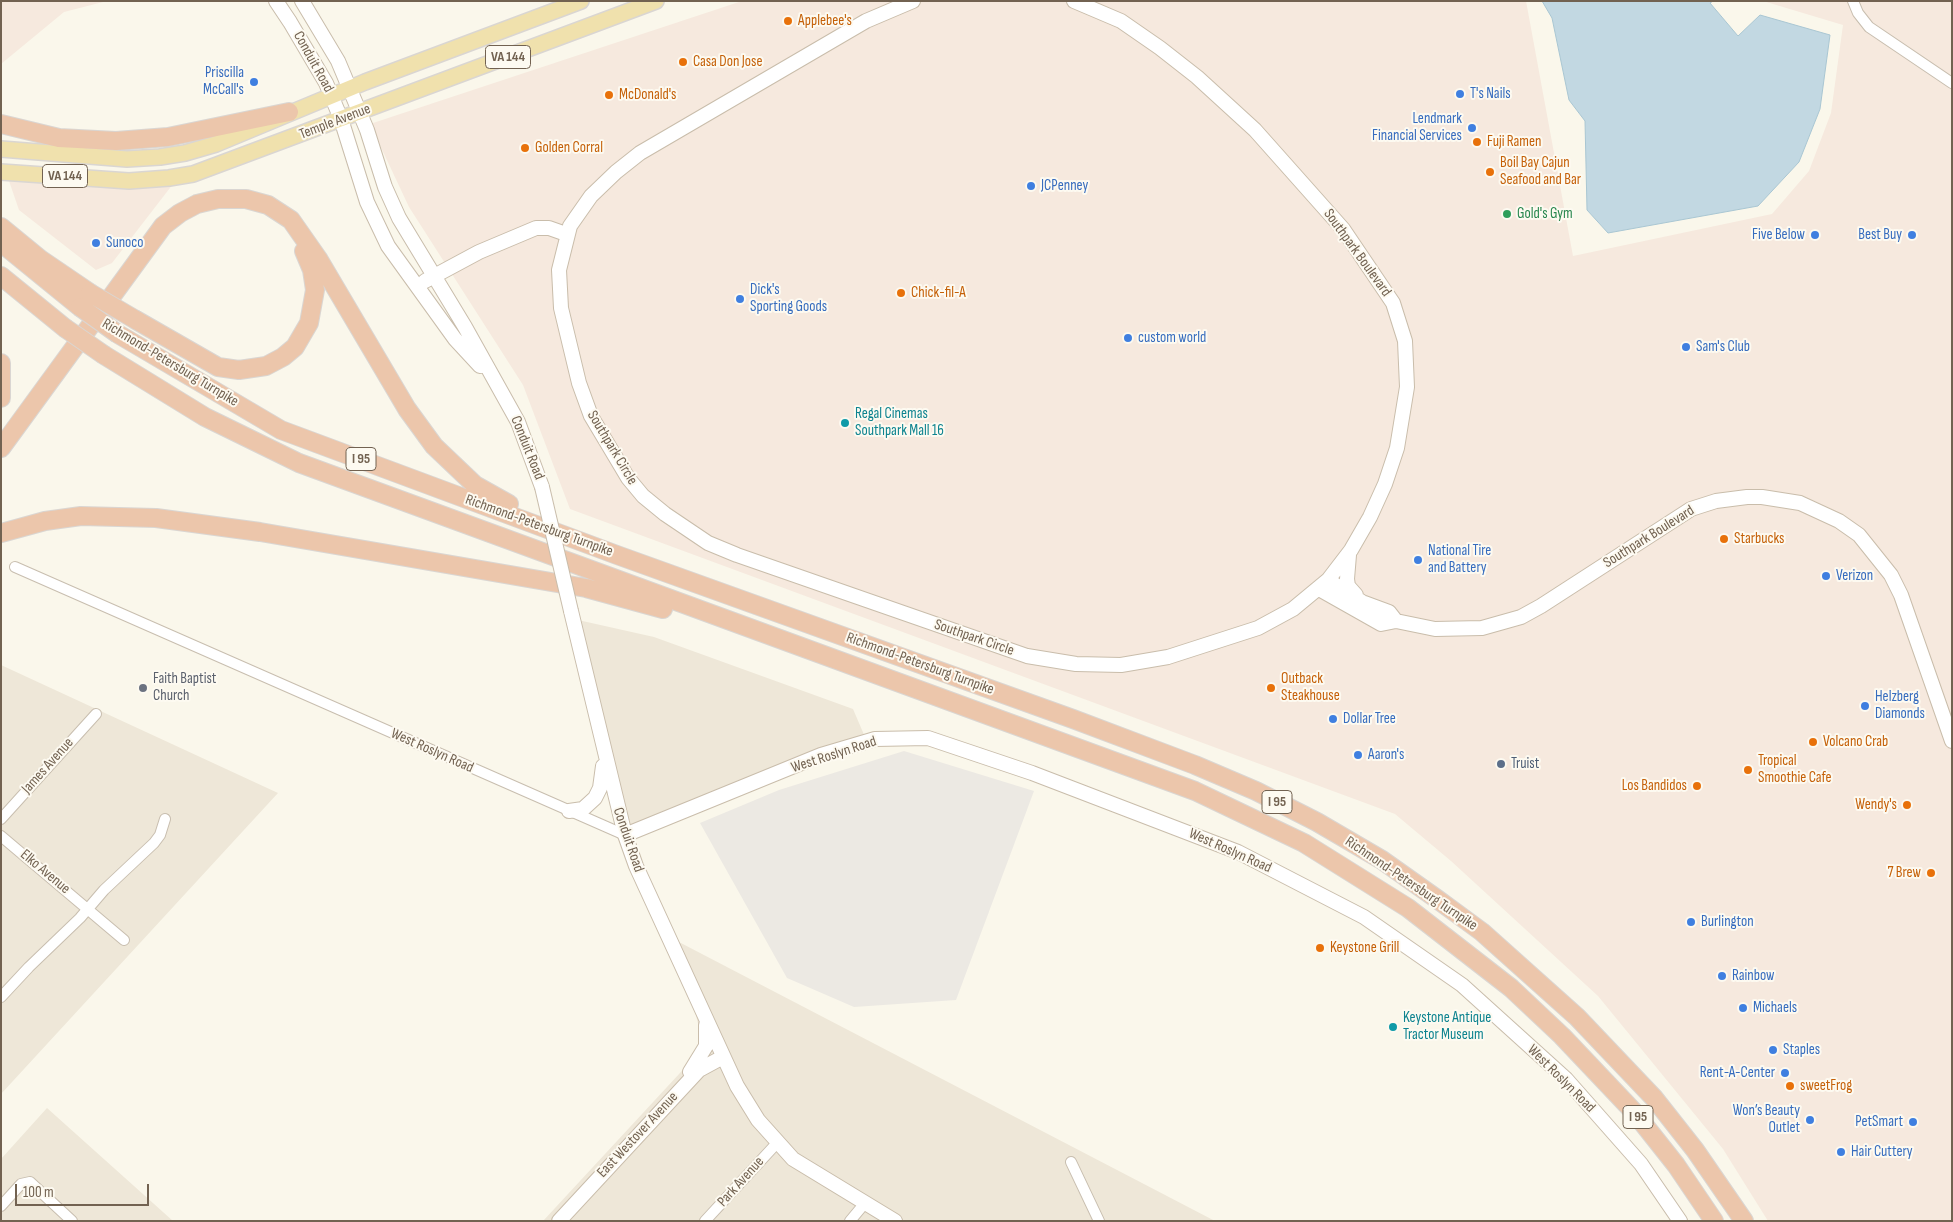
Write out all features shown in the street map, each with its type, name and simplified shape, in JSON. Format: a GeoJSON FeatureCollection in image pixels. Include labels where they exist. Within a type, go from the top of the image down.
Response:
{"type":"FeatureCollection","features":[{"type":"Feature","properties":{"kind":"highway"},"geometry":{"type":"LineString","coordinates":[[3,125],[59,138],[116,142],[168,137],[289,112]]}},
{"type":"Feature","properties":{"kind":"highway"},"geometry":{"type":"LineString","coordinates":[[1,448],[163,226],[180,213],[197,204],[224,199],[246,199],[268,205],[284,215],[304,237],[407,410],[446,460],[488,494],[581,532],[617,555]]}},
{"type":"Feature","properties":{"kind":"highway"},"geometry":{"type":"LineString","coordinates":[[1,227],[85,300],[136,320],[218,367],[239,370],[266,366],[289,352],[305,332],[314,304],[315,290],[312,270],[295,238],[278,222],[263,214],[245,208],[224,207],[202,211],[184,220],[167,234],[1,462]]}},
{"type":"Feature","properties":{"kind":"highway","name":"Richmond-Petersburg Turnpike"},"geometry":{"type":"LineString","coordinates":[[1,242],[85,300],[118,334],[281,430],[617,555],[1073,719],[1195,765],[1317,822],[1382,860],[1482,932],[1584,1023],[1654,1098],[1695,1150],[1744,1221]]}},
{"type":"Feature","properties":{"kind":"highway","name":"Richmond-Petersburg Turnpike"},"geometry":{"type":"LineString","coordinates":[[1,276],[65,328],[104,355],[205,417],[299,463],[1195,791],[1304,843],[1361,877],[1457,945],[1511,988],[1562,1036],[1634,1112],[1676,1165],[1714,1221]]}},
{"type":"Feature","properties":{"kind":"highway"},"geometry":{"type":"LineString","coordinates":[[1,363],[1,398]]}},
{"type":"Feature","properties":{"kind":"highway"},"geometry":{"type":"LineString","coordinates":[[1,532],[45,521],[99,515],[156,518],[260,532],[586,588],[797,646]]}},
{"type":"Feature","properties":{"kind":"main road","name":"Temple Avenue"},"geometry":{"type":"LineString","coordinates":[[1,149],[112,158],[160,158],[216,144],[350,88],[581,1]]}},
{"type":"Feature","properties":{"kind":"main road","name":"Temple Avenue"},"geometry":{"type":"LineString","coordinates":[[1,172],[110,181],[169,178],[212,168],[656,1]]}},
{"type":"Feature","properties":{"kind":"street","name":"Conduit Road"},"geometry":{"type":"LineString","coordinates":[[276,1],[308,51],[332,96],[360,182],[379,229],[416,287],[454,339],[493,380]]}},
{"type":"Feature","properties":{"kind":"street","name":"Conduit Road"},"geometry":{"type":"LineString","coordinates":[[302,1],[330,46],[350,88],[385,187],[406,232],[465,328],[518,422],[542,487],[625,836],[636,866],[723,1057],[748,1106],[776,1143],[813,1173],[895,1221]]}},
{"type":"Feature","properties":{"kind":"street","name":"Southpark Circle"},"geometry":{"type":"LineString","coordinates":[[913,1],[876,16],[640,153],[616,172],[591,196],[573,220],[566,234],[559,270],[559,300],[572,356],[591,416],[628,478],[644,496],[683,528],[720,548],[1006,649],[1051,660],[1094,665],[1121,665],[1161,659],[1253,630],[1293,609],[1323,584]]}},
{"type":"Feature","properties":{"kind":"street"},"geometry":{"type":"LineString","coordinates":[[1853,1],[1858,13],[1869,27],[1952,82]]}},
{"type":"Feature","properties":{"kind":"street","name":"Southpark Boulevard"},"geometry":{"type":"LineString","coordinates":[[1077,2],[1121,21],[1135,30],[1191,72],[1237,112],[1302,180],[1343,229],[1393,303],[1405,341],[1407,387],[1402,425],[1381,494],[1351,550],[1323,584]]}},
{"type":"Feature","properties":{"kind":"street"},"geometry":{"type":"LineString","coordinates":[[416,287],[432,276],[479,252],[536,228],[549,228],[566,234]]}},
{"type":"Feature","properties":{"kind":"street","name":"Southpark Boulevard"},"geometry":{"type":"LineString","coordinates":[[1323,584],[1381,624],[1396,621],[1435,629],[1459,630],[1502,623],[1521,617],[1541,606],[1691,509],[1716,501],[1748,497],[1762,497],[1800,503],[1840,521],[1859,535],[1882,562],[1901,594],[1949,723],[1952,741]]}},
{"type":"Feature","properties":{"kind":"street"},"geometry":{"type":"LineString","coordinates":[[1351,550],[1346,579],[1348,586],[1362,602]]}},
{"type":"Feature","properties":{"kind":"street","name":"West Roslyn Road"},"geometry":{"type":"LineString","coordinates":[[15,567],[625,836],[821,755],[875,739],[928,738],[1032,773],[1238,852],[1372,922],[1462,985],[1566,1079],[1641,1164],[1680,1221]]}},
{"type":"Feature","properties":{"kind":"street","name":"Southpark Boulevard"},"geometry":{"type":"LineString","coordinates":[[1323,584],[1389,612],[1396,621]]}},
{"type":"Feature","properties":{"kind":"street","name":"James Avenue"},"geometry":{"type":"LineString","coordinates":[[1,819],[96,714]]}},
{"type":"Feature","properties":{"kind":"street"},"geometry":{"type":"LineString","coordinates":[[569,811],[583,808],[595,798],[600,788],[605,758]]}},
{"type":"Feature","properties":{"kind":"street"},"geometry":{"type":"LineString","coordinates":[[1,997],[29,967],[64,935],[104,890],[154,843],[160,836],[165,819]]}},
{"type":"Feature","properties":{"kind":"street","name":"Elko Avenue"},"geometry":{"type":"LineString","coordinates":[[1,836],[124,940]]}},
{"type":"Feature","properties":{"kind":"street"},"geometry":{"type":"LineString","coordinates":[[676,1093],[704,1051],[706,1020]]}},
{"type":"Feature","properties":{"kind":"street","name":"East Westover Avenue"},"geometry":{"type":"LineString","coordinates":[[559,1221],[699,1070],[723,1057]]}},
{"type":"Feature","properties":{"kind":"street","name":"Park Avenue"},"geometry":{"type":"LineString","coordinates":[[705,1221],[776,1143]]}},
{"type":"Feature","properties":{"kind":"street"},"geometry":{"type":"LineString","coordinates":[[1071,1162],[1099,1221]]}},
{"type":"Feature","properties":{"kind":"street"},"geometry":{"type":"LineString","coordinates":[[1,1206],[21,1184],[30,1182],[72,1221]]}},
{"type":"Feature","properties":{"kind":"street"},"geometry":{"type":"LineString","coordinates":[[850,1221],[865,1204]]}},
{"type":"Feature","properties":{"kind":"shaded area"},"geometry":{"type":"Polygon","coordinates":[[[1,1],[107,1],[64,12],[1,64],[1,1]]]}},
{"type":"Feature","properties":{"kind":"shaded area"},"geometry":{"type":"Polygon","coordinates":[[[742,1],[1526,1],[1573,256],[1772,214],[1809,171],[1831,113],[1843,25],[1763,1],[1952,1],[1952,1221],[1768,1221],[1723,1149],[1598,996],[1451,861],[1395,814],[570,509],[523,385],[409,207],[370,124],[742,1]]]}},
{"type":"Feature","properties":{"kind":"shaded area"},"geometry":{"type":"Polygon","coordinates":[[[8,178],[173,184],[112,263],[96,270],[19,210],[8,178]]]}},
{"type":"Feature","properties":{"kind":"shaded area"},"geometry":{"type":"Polygon","coordinates":[[[578,620],[654,637],[853,709],[865,737],[629,828],[578,620]]]}},
{"type":"Feature","properties":{"kind":"shaded area"},"geometry":{"type":"Polygon","coordinates":[[[1,665],[278,793],[1,1094],[1,665]]]}},
{"type":"Feature","properties":{"kind":"shaded area"},"geometry":{"type":"Polygon","coordinates":[[[904,751],[1034,791],[956,1000],[854,1007],[787,978],[700,823],[779,790],[904,751]]]}},
{"type":"Feature","properties":{"kind":"shaded area"},"geometry":{"type":"Polygon","coordinates":[[[677,941],[1215,1221],[543,1221],[704,1047],[677,941]]]}},
{"type":"Feature","properties":{"kind":"shaded area"},"geometry":{"type":"Polygon","coordinates":[[[47,1108],[173,1221],[1,1221],[1,1159],[47,1108]]]}},
{"type":"Feature","properties":{"kind":"water"},"geometry":{"type":"Polygon","coordinates":[[[1542,1],[1713,1],[1710,3],[1738,36],[1760,15],[1830,35],[1820,109],[1799,162],[1758,206],[1608,233],[1587,210],[1585,121],[1569,100],[1552,18],[1542,1]]]}},
{"type":"Feature","properties":{"kind":"place","name":"Applebee's"},"geometry":{"type":"Point","coordinates":[788,21]}},
{"type":"Feature","properties":{"kind":"place","name":"Casa Don Jose"},"geometry":{"type":"Point","coordinates":[683,62]}},
{"type":"Feature","properties":{"kind":"place","name":"Priscilla McCall's"},"geometry":{"type":"Point","coordinates":[254,82]}},
{"type":"Feature","properties":{"kind":"place","name":"T's Nails"},"geometry":{"type":"Point","coordinates":[1460,94]}},
{"type":"Feature","properties":{"kind":"place","name":"McDonald's"},"geometry":{"type":"Point","coordinates":[609,95]}},
{"type":"Feature","properties":{"kind":"place","name":"Lendmark Financial Services"},"geometry":{"type":"Point","coordinates":[1472,128]}},
{"type":"Feature","properties":{"kind":"place","name":"Fuji Ramen"},"geometry":{"type":"Point","coordinates":[1477,142]}},
{"type":"Feature","properties":{"kind":"place","name":"Golden Corral"},"geometry":{"type":"Point","coordinates":[525,148]}},
{"type":"Feature","properties":{"kind":"place","name":"Boil Bay Cajun Seafood and Bar"},"geometry":{"type":"Point","coordinates":[1490,172]}},
{"type":"Feature","properties":{"kind":"place","name":"JCPenney"},"geometry":{"type":"Point","coordinates":[1031,186]}},
{"type":"Feature","properties":{"kind":"place","name":"Gold's Gym"},"geometry":{"type":"Point","coordinates":[1507,214]}},
{"type":"Feature","properties":{"kind":"place","name":"Five Below"},"geometry":{"type":"Point","coordinates":[1815,235]}},
{"type":"Feature","properties":{"kind":"place","name":"Best Buy"},"geometry":{"type":"Point","coordinates":[1912,235]}},
{"type":"Feature","properties":{"kind":"place","name":"Sunoco"},"geometry":{"type":"Point","coordinates":[96,243]}},
{"type":"Feature","properties":{"kind":"place","name":"Chick-fil-A"},"geometry":{"type":"Point","coordinates":[901,293]}},
{"type":"Feature","properties":{"kind":"place","name":"Dick's Sporting Goods"},"geometry":{"type":"Point","coordinates":[740,299]}},
{"type":"Feature","properties":{"kind":"place","name":"custom world"},"geometry":{"type":"Point","coordinates":[1128,338]}},
{"type":"Feature","properties":{"kind":"place","name":"Sam's Club"},"geometry":{"type":"Point","coordinates":[1686,347]}},
{"type":"Feature","properties":{"kind":"place","name":"Regal Cinemas Southpark Mall 16"},"geometry":{"type":"Point","coordinates":[845,423]}},
{"type":"Feature","properties":{"kind":"place","name":"Starbucks"},"geometry":{"type":"Point","coordinates":[1724,539]}},
{"type":"Feature","properties":{"kind":"place","name":"National Tire and Battery"},"geometry":{"type":"Point","coordinates":[1418,560]}},
{"type":"Feature","properties":{"kind":"place","name":"Verizon"},"geometry":{"type":"Point","coordinates":[1826,576]}},
{"type":"Feature","properties":{"kind":"place","name":"Faith Baptist Church"},"geometry":{"type":"Point","coordinates":[143,688]}},
{"type":"Feature","properties":{"kind":"place","name":"Outback Steakhouse"},"geometry":{"type":"Point","coordinates":[1271,688]}},
{"type":"Feature","properties":{"kind":"place","name":"Helzberg Diamonds"},"geometry":{"type":"Point","coordinates":[1865,706]}},
{"type":"Feature","properties":{"kind":"place","name":"Dollar Tree"},"geometry":{"type":"Point","coordinates":[1333,719]}},
{"type":"Feature","properties":{"kind":"place","name":"Volcano Crab"},"geometry":{"type":"Point","coordinates":[1813,742]}},
{"type":"Feature","properties":{"kind":"place","name":"Aaron's"},"geometry":{"type":"Point","coordinates":[1358,755]}},
{"type":"Feature","properties":{"kind":"place","name":"Truist"},"geometry":{"type":"Point","coordinates":[1501,764]}},
{"type":"Feature","properties":{"kind":"place","name":"Tropical Smoothie Cafe"},"geometry":{"type":"Point","coordinates":[1748,770]}},
{"type":"Feature","properties":{"kind":"place","name":"Los Bandidos"},"geometry":{"type":"Point","coordinates":[1697,786]}},
{"type":"Feature","properties":{"kind":"place","name":"Wendy's"},"geometry":{"type":"Point","coordinates":[1907,805]}},
{"type":"Feature","properties":{"kind":"place","name":"7 Brew"},"geometry":{"type":"Point","coordinates":[1931,873]}},
{"type":"Feature","properties":{"kind":"place","name":"Burlington"},"geometry":{"type":"Point","coordinates":[1691,922]}},
{"type":"Feature","properties":{"kind":"place","name":"Keystone Grill"},"geometry":{"type":"Point","coordinates":[1320,948]}},
{"type":"Feature","properties":{"kind":"place","name":"Rainbow"},"geometry":{"type":"Point","coordinates":[1722,976]}},
{"type":"Feature","properties":{"kind":"place","name":"Michaels"},"geometry":{"type":"Point","coordinates":[1743,1008]}},
{"type":"Feature","properties":{"kind":"place","name":"Keystone Antique Tractor Museum"},"geometry":{"type":"Point","coordinates":[1393,1027]}},
{"type":"Feature","properties":{"kind":"place","name":"Staples"},"geometry":{"type":"Point","coordinates":[1773,1050]}},
{"type":"Feature","properties":{"kind":"place","name":"Rent-A-Center"},"geometry":{"type":"Point","coordinates":[1785,1073]}},
{"type":"Feature","properties":{"kind":"place","name":"sweetFrog"},"geometry":{"type":"Point","coordinates":[1790,1086]}},
{"type":"Feature","properties":{"kind":"place","name":"Won’s Beauty Outlet"},"geometry":{"type":"Point","coordinates":[1810,1120]}},
{"type":"Feature","properties":{"kind":"place","name":"PetSmart"},"geometry":{"type":"Point","coordinates":[1913,1122]}},
{"type":"Feature","properties":{"kind":"place","name":"Hair Cuttery"},"geometry":{"type":"Point","coordinates":[1841,1152]}}]}
